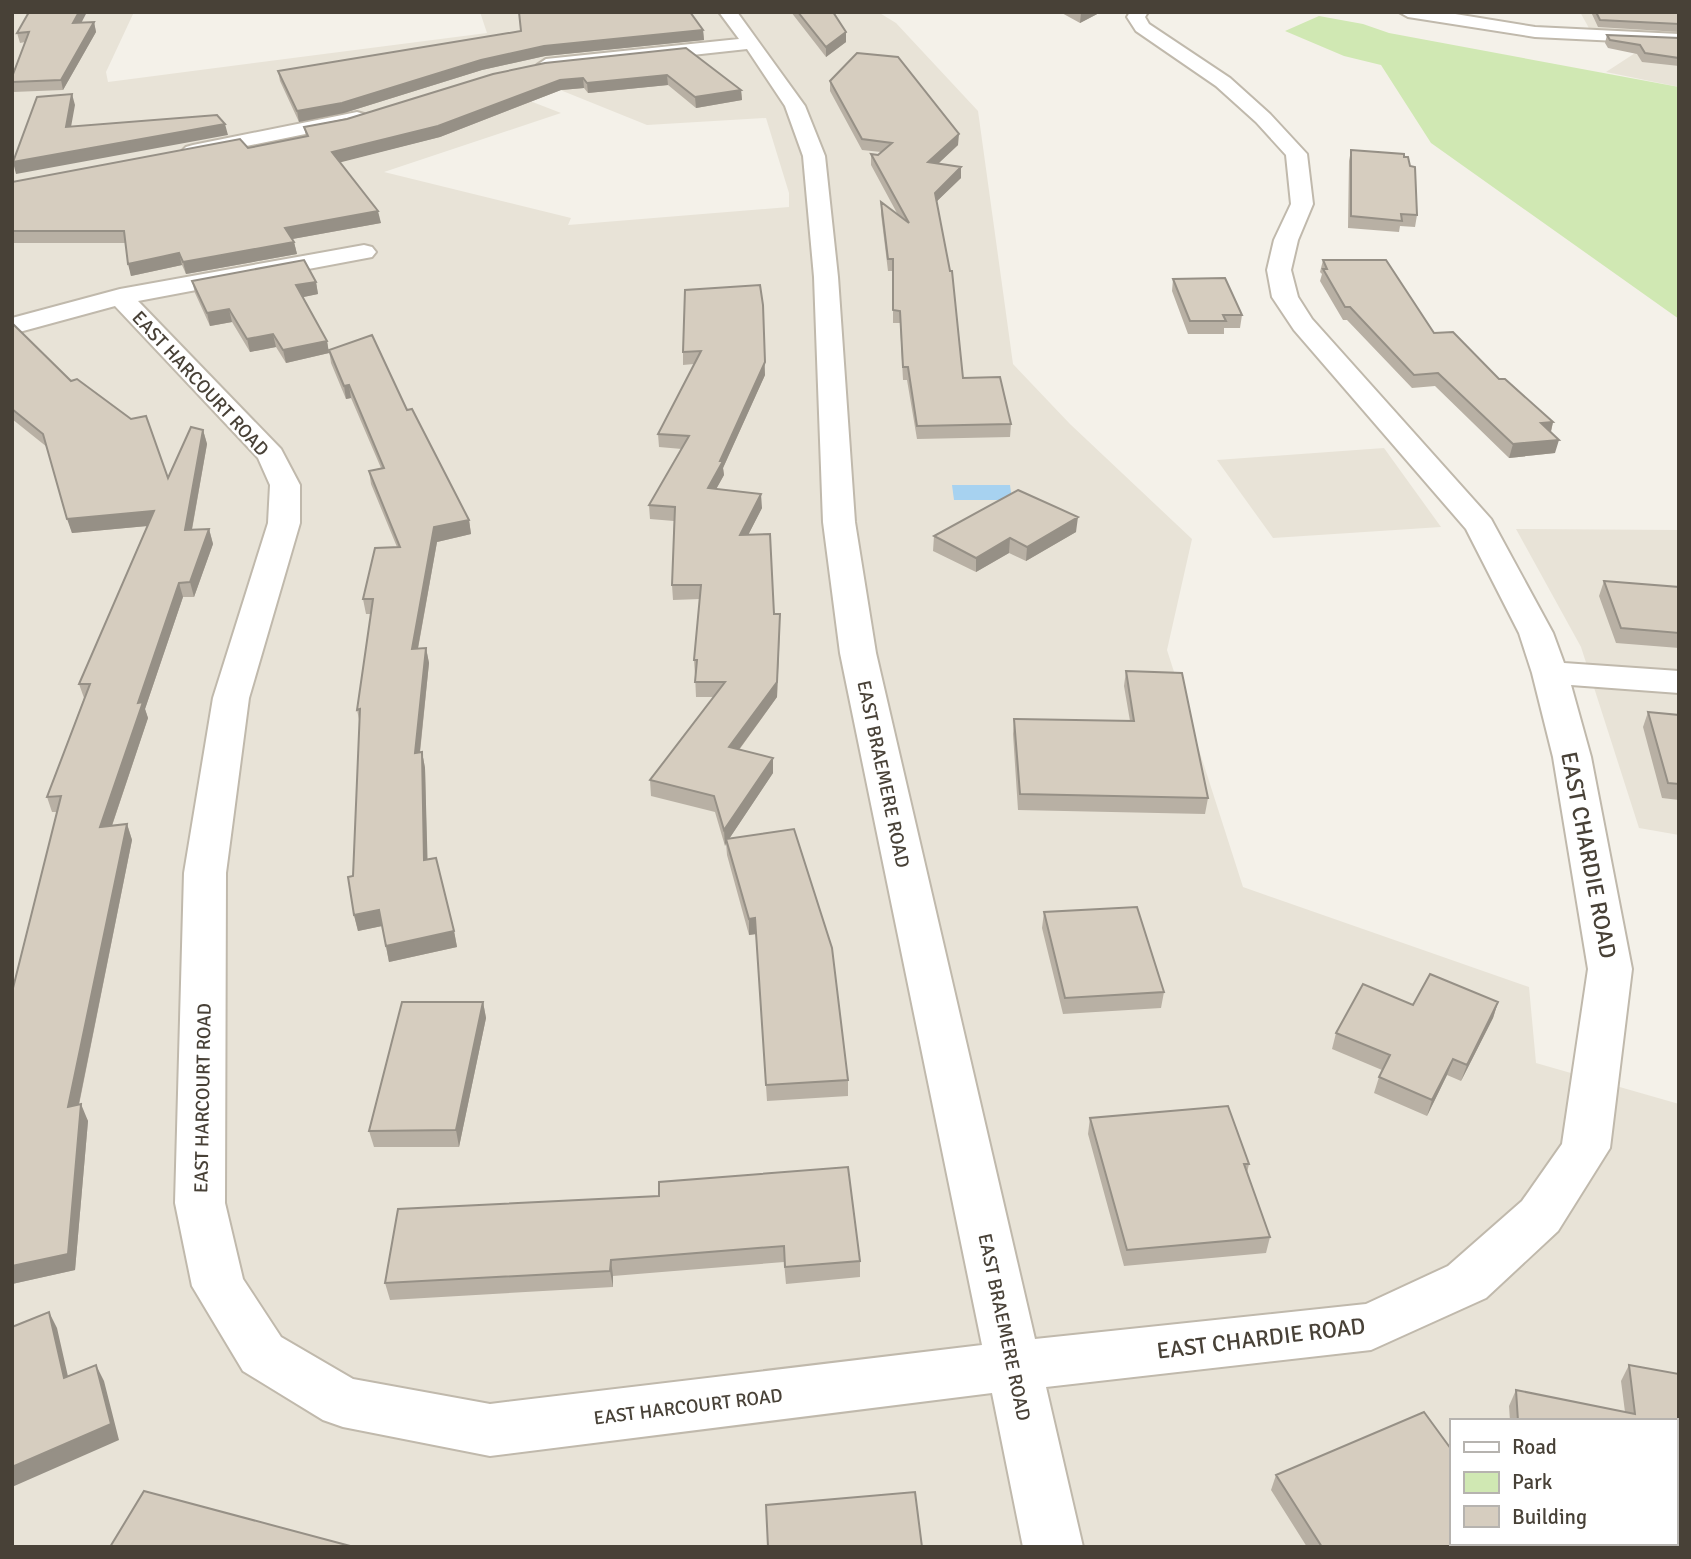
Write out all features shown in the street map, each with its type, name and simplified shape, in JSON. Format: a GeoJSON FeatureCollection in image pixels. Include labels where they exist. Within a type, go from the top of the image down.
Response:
{"type":"FeatureCollection","features":[{"type":"Feature","properties":{"kind":"street","name":"EAST BRAEMERE ROAD"},"geometry":{"type":"LineString","coordinates":[[727,12],[795,106],[814,156],[826,277],[839,522],[858,653],[1053,1547]]}},
{"type":"Feature","properties":{"kind":"street","name":"EAST CHARDIE ROAD"},"geometry":{"type":"LineString","coordinates":[[1014,1366],[1371,1327],[1467,1282],[1540,1216],[1586,1148],[1610,969],[1584,814],[1550,673],[1536,633],[1480,526],[1303,324],[1285,297],[1279,270],[1286,240],[1302,204],[1296,154],[1263,118],[1223,82],[1142,27],[1138,22],[1139,12]]}},
{"type":"Feature","properties":{"kind":"street"},"geometry":{"type":"LineString","coordinates":[[1408,12],[1535,32],[1679,39]]}},
{"type":"Feature","properties":{"kind":"street"},"geometry":{"type":"LineString","coordinates":[[527,69],[603,57],[752,43]]}},
{"type":"Feature","properties":{"kind":"street"},"geometry":{"type":"LineString","coordinates":[[172,155],[289,133],[372,113]]}},
{"type":"Feature","properties":{"kind":"street"},"geometry":{"type":"LineString","coordinates":[[12,326],[120,297],[364,252]]}},
{"type":"Feature","properties":{"kind":"street","name":"EAST HARCOURT ROAD"},"geometry":{"type":"LineString","coordinates":[[120,297],[271,455],[285,485],[284,523],[231,698],[205,873],[200,1203],[218,1286],[262,1354],[343,1402],[490,1430],[1014,1366]]}},
{"type":"Feature","properties":{"kind":"street"},"geometry":{"type":"LineString","coordinates":[[1550,673],[1679,682]]}},
{"type":"Feature","properties":{"kind":"shaded area"},"geometry":{"type":"Polygon","coordinates":[[[12,12],[134,12],[106,72],[108,82],[487,33],[480,12],[878,12],[896,23],[978,111],[1013,364],[1070,424],[1192,539],[1167,650],[1243,887],[1529,987],[1536,1063],[1679,1104],[1679,1547],[12,1547],[12,12]],[[528,77],[491,86],[561,113],[384,172],[571,218],[568,225],[789,207],[789,193],[766,118],[647,125],[528,77]]]}},
{"type":"Feature","properties":{"kind":"shaded area"},"geometry":{"type":"Polygon","coordinates":[[[1580,12],[1679,12],[1679,87],[1606,72],[1649,44],[1590,30],[1580,12]]]}},
{"type":"Feature","properties":{"kind":"shaded area"},"geometry":{"type":"Polygon","coordinates":[[[1384,448],[1441,527],[1273,538],[1217,460],[1384,448]]]}},
{"type":"Feature","properties":{"kind":"shaded area"},"geometry":{"type":"Polygon","coordinates":[[[1516,529],[1679,530],[1679,835],[1639,828],[1581,647],[1516,529]]]}},
{"type":"Feature","properties":{"kind":"green space"},"geometry":{"type":"Polygon","coordinates":[[[1319,16],[1363,24],[1389,33],[1679,87],[1679,319],[1431,143],[1381,65],[1344,56],[1285,31],[1319,16]]]}},
{"type":"Feature","properties":{"kind":"water"},"geometry":{"type":"Polygon","coordinates":[[[952,485],[1010,485],[1012,500],[954,500],[952,485]]]}},
{"type":"Feature","properties":{"kind":"building"},"geometry":{"type":"Polygon","coordinates":[[[29,12],[79,12],[73,23],[94,22],[61,80],[12,82],[29,32],[17,33],[29,12]]]}},
{"type":"Feature","properties":{"kind":"building"},"geometry":{"type":"Polygon","coordinates":[[[519,12],[690,12],[703,30],[544,46],[481,60],[342,103],[297,111],[278,71],[521,31],[519,12]]]}},
{"type":"Feature","properties":{"kind":"building"},"geometry":{"type":"Polygon","coordinates":[[[798,12],[833,12],[846,32],[826,47],[798,12]]]}},
{"type":"Feature","properties":{"kind":"building"},"geometry":{"type":"Polygon","coordinates":[[[1596,12],[1679,12],[1679,24],[1600,20],[1596,12]]]}},
{"type":"Feature","properties":{"kind":"building"},"geometry":{"type":"Polygon","coordinates":[[[1607,35],[1679,38],[1679,58],[1645,53],[1640,45],[1610,40],[1607,35]]]}},
{"type":"Feature","properties":{"kind":"building"},"geometry":{"type":"Polygon","coordinates":[[[686,48],[741,90],[695,97],[667,75],[587,83],[583,78],[560,80],[438,126],[332,152],[378,211],[285,228],[294,242],[183,262],[179,253],[128,264],[124,231],[12,231],[12,182],[240,139],[248,148],[308,136],[304,127],[347,119],[493,74],[545,63],[686,48]]]}},
{"type":"Feature","properties":{"kind":"building"},"geometry":{"type":"Polygon","coordinates":[[[857,53],[898,57],[959,134],[928,162],[961,167],[935,193],[952,271],[963,378],[1000,377],[1011,424],[917,426],[908,367],[903,367],[900,311],[893,310],[893,259],[888,259],[881,202],[909,223],[871,154],[878,155],[892,143],[862,139],[830,81],[857,53]]]}},
{"type":"Feature","properties":{"kind":"building"},"geometry":{"type":"Polygon","coordinates":[[[72,94],[66,127],[217,115],[225,124],[13,162],[37,97],[72,94]]]}},
{"type":"Feature","properties":{"kind":"building"},"geometry":{"type":"Polygon","coordinates":[[[1351,150],[1404,154],[1404,157],[1408,157],[1410,166],[1415,167],[1417,215],[1401,214],[1402,221],[1351,216],[1351,150]]]}},
{"type":"Feature","properties":{"kind":"building"},"geometry":{"type":"Polygon","coordinates":[[[304,260],[316,282],[296,285],[327,341],[283,350],[273,334],[247,339],[229,309],[207,313],[192,281],[304,260]]]}},
{"type":"Feature","properties":{"kind":"building"},"geometry":{"type":"Polygon","coordinates":[[[1323,260],[1386,260],[1434,333],[1453,332],[1499,379],[1505,379],[1553,422],[1541,423],[1559,440],[1513,444],[1438,373],[1414,375],[1350,307],[1345,307],[1323,269],[1327,269],[1323,260]]]}},
{"type":"Feature","properties":{"kind":"building"},"geometry":{"type":"Polygon","coordinates":[[[1225,278],[1242,315],[1223,315],[1226,321],[1190,321],[1173,279],[1225,278]]]}},
{"type":"Feature","properties":{"kind":"building"},"geometry":{"type":"Polygon","coordinates":[[[760,285],[765,362],[720,461],[723,461],[708,488],[761,494],[740,535],[770,534],[774,614],[780,614],[777,682],[729,747],[773,758],[724,830],[714,796],[650,780],[725,682],[695,682],[697,660],[694,660],[701,585],[672,585],[675,507],[649,505],[689,436],[658,434],[701,351],[683,352],[685,290],[760,285]]]}},
{"type":"Feature","properties":{"kind":"building"},"geometry":{"type":"Polygon","coordinates":[[[12,323],[71,381],[77,379],[131,419],[146,416],[168,478],[191,427],[203,430],[185,530],[209,529],[190,582],[179,583],[138,703],[143,702],[100,827],[127,824],[68,1107],[81,1104],[68,1254],[12,1266],[12,992],[61,796],[47,797],[90,684],[79,684],[154,511],[67,519],[43,434],[12,409],[12,323]]]}},
{"type":"Feature","properties":{"kind":"building"},"geometry":{"type":"Polygon","coordinates":[[[372,335],[407,410],[412,409],[469,520],[434,527],[412,649],[426,648],[415,753],[422,752],[424,860],[436,858],[454,931],[386,946],[379,910],[354,915],[348,877],[353,876],[360,709],[357,710],[373,599],[363,599],[375,548],[400,547],[369,471],[384,468],[349,385],[344,386],[329,350],[372,335]]]}},
{"type":"Feature","properties":{"kind":"building"},"geometry":{"type":"Polygon","coordinates":[[[1018,490],[1078,517],[1027,547],[1010,538],[976,558],[934,536],[1018,490]]]}},
{"type":"Feature","properties":{"kind":"building"},"geometry":{"type":"Polygon","coordinates":[[[1604,581],[1679,587],[1679,633],[1621,628],[1604,581]]]}},
{"type":"Feature","properties":{"kind":"building"},"geometry":{"type":"Polygon","coordinates":[[[1126,671],[1182,673],[1208,798],[1020,794],[1014,719],[1134,721],[1126,671]]]}},
{"type":"Feature","properties":{"kind":"building"},"geometry":{"type":"Polygon","coordinates":[[[1648,712],[1679,715],[1679,784],[1668,783],[1648,712]]]}},
{"type":"Feature","properties":{"kind":"building"},"geometry":{"type":"Polygon","coordinates":[[[794,829],[832,948],[848,1080],[766,1085],[755,918],[749,919],[726,839],[794,829]]]}},
{"type":"Feature","properties":{"kind":"building"},"geometry":{"type":"Polygon","coordinates":[[[1137,907],[1164,992],[1065,998],[1044,912],[1137,907]]]}},
{"type":"Feature","properties":{"kind":"building"},"geometry":{"type":"Polygon","coordinates":[[[1430,974],[1498,1002],[1467,1065],[1453,1059],[1432,1100],[1379,1077],[1390,1055],[1336,1033],[1363,984],[1413,1005],[1430,974]]]}},
{"type":"Feature","properties":{"kind":"building"},"geometry":{"type":"Polygon","coordinates":[[[402,1002],[483,1002],[456,1130],[369,1131],[402,1002]]]}},
{"type":"Feature","properties":{"kind":"building"},"geometry":{"type":"Polygon","coordinates":[[[1228,1106],[1249,1164],[1244,1164],[1270,1237],[1127,1250],[1090,1118],[1228,1106]]]}},
{"type":"Feature","properties":{"kind":"building"},"geometry":{"type":"Polygon","coordinates":[[[848,1167],[860,1261],[785,1267],[784,1246],[611,1260],[610,1271],[385,1283],[398,1209],[659,1196],[659,1182],[848,1167]]]}},
{"type":"Feature","properties":{"kind":"building"},"geometry":{"type":"Polygon","coordinates":[[[49,1312],[64,1378],[96,1365],[111,1424],[12,1467],[12,1327],[49,1312]]]}},
{"type":"Feature","properties":{"kind":"building"},"geometry":{"type":"Polygon","coordinates":[[[1629,1365],[1679,1374],[1679,1507],[1677,1419],[1518,1419],[1516,1390],[1635,1414],[1629,1365]]]}},
{"type":"Feature","properties":{"kind":"building"},"geometry":{"type":"Polygon","coordinates":[[[1424,1412],[1450,1448],[1450,1545],[1523,1547],[1322,1547],[1276,1475],[1424,1412]]]}},
{"type":"Feature","properties":{"kind":"building"},"geometry":{"type":"Polygon","coordinates":[[[144,1491],[354,1547],[110,1547],[144,1491]]]}},
{"type":"Feature","properties":{"kind":"building"},"geometry":{"type":"Polygon","coordinates":[[[915,1492],[922,1547],[768,1547],[766,1505],[915,1492]]]}}]}
